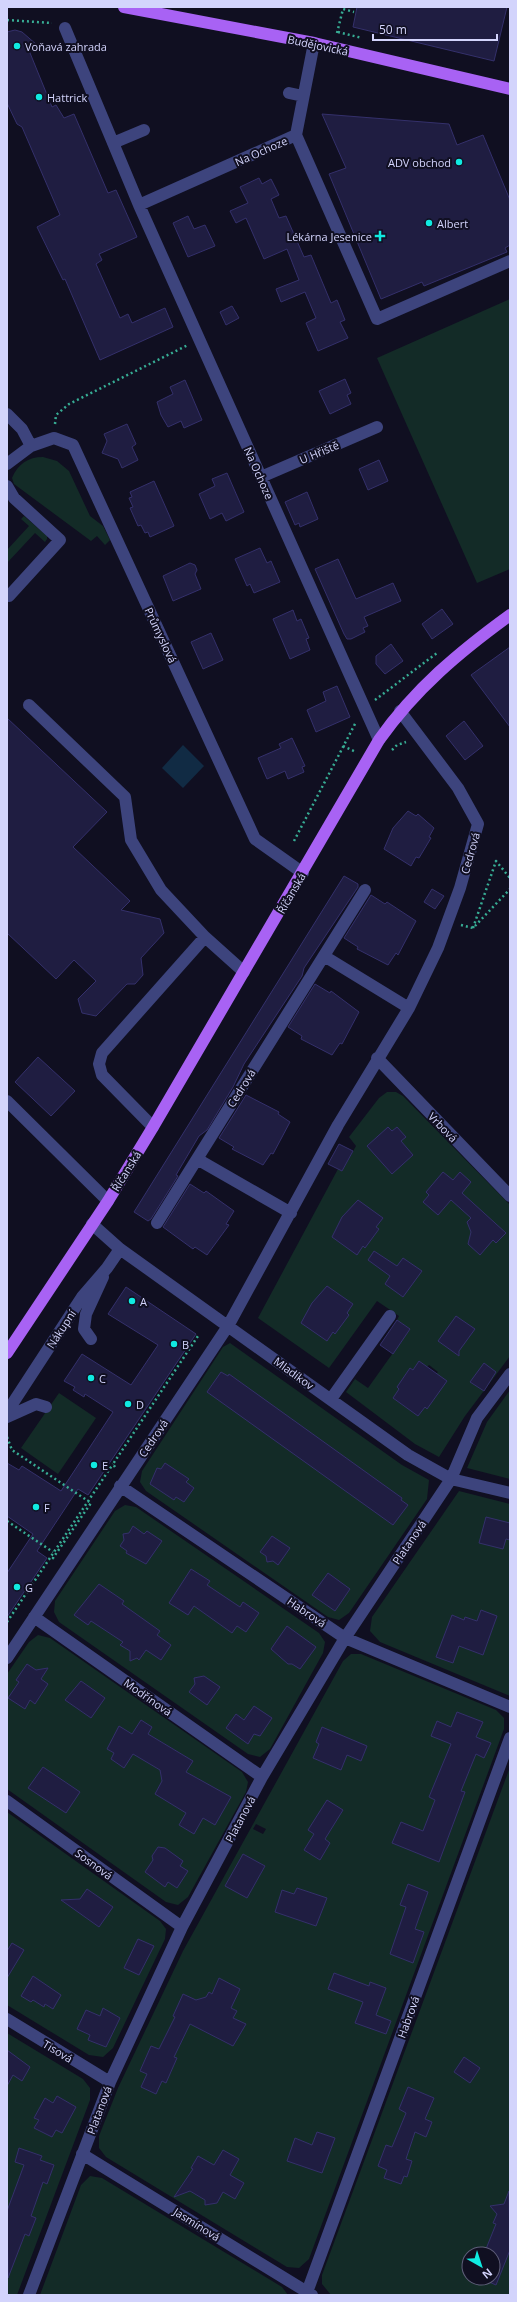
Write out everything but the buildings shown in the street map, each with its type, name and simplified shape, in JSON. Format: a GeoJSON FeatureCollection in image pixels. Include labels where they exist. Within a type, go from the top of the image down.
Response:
{"type":"FeatureCollection","features":[{"type":"Feature","properties":{"kind":"main road","name":"Budějovická"},"geometry":{"type":"LineString","coordinates":[[124,7],[314,43],[510,89]]}},
{"type":"Feature","properties":{"kind":"main road","name":"Říčanská"},"geometry":{"type":"LineString","coordinates":[[7,1354],[108,1201],[154,1127],[379,740],[400,711],[431,678],[476,640],[510,615]]}},
{"type":"Feature","properties":{"kind":"street","name":"Na Ochoze"},"geometry":{"type":"LineString","coordinates":[[65,28],[139,205],[379,740]]}},
{"type":"Feature","properties":{"kind":"street","name":"Na Ochoze"},"geometry":{"type":"LineString","coordinates":[[139,205],[296,135],[314,43]]}},
{"type":"Feature","properties":{"kind":"street"},"geometry":{"type":"LineString","coordinates":[[289,94],[303,96]]}},
{"type":"Feature","properties":{"kind":"street"},"geometry":{"type":"LineString","coordinates":[[113,143],[144,130]]}},
{"type":"Feature","properties":{"kind":"street"},"geometry":{"type":"LineString","coordinates":[[296,135],[376,319],[510,261]]}},
{"type":"Feature","properties":{"kind":"street"},"geometry":{"type":"LineString","coordinates":[[9,419],[22,429],[31,446]]}},
{"type":"Feature","properties":{"kind":"street","name":"U Hřiště"},"geometry":{"type":"LineString","coordinates":[[261,477],[377,427]]}},
{"type":"Feature","properties":{"kind":"street"},"geometry":{"type":"LineString","coordinates":[[7,464],[31,446],[54,438]]}},
{"type":"Feature","properties":{"kind":"street","name":"Průmyslová"},"geometry":{"type":"LineString","coordinates":[[54,438],[73,445],[255,839],[303,873]]}},
{"type":"Feature","properties":{"kind":"street"},"geometry":{"type":"LineString","coordinates":[[7,486],[14,498],[60,540],[9,596]]}},
{"type":"Feature","properties":{"kind":"street"},"geometry":{"type":"LineString","coordinates":[[29,705],[125,797],[131,840],[161,890],[205,937],[244,972]]}},
{"type":"Feature","properties":{"kind":"street","name":"Cedrová"},"geometry":{"type":"LineString","coordinates":[[7,1658],[120,1486],[228,1326],[377,1058],[409,1008],[438,948],[460,888],[478,824],[458,788],[400,711]]}},
{"type":"Feature","properties":{"kind":"street","name":"Cedrová"},"geometry":{"type":"LineString","coordinates":[[156,1222],[365,890]]}},
{"type":"Feature","properties":{"kind":"street"},"geometry":{"type":"LineString","coordinates":[[154,1127],[102,1075],[99,1064],[102,1053],[205,937]]}},
{"type":"Feature","properties":{"kind":"street"},"geometry":{"type":"LineString","coordinates":[[324,956],[409,1008]]}},
{"type":"Feature","properties":{"kind":"street","name":"Vrbová"},"geometry":{"type":"LineString","coordinates":[[377,1058],[510,1196]]}},
{"type":"Feature","properties":{"kind":"street","name":"Říčanská"},"geometry":{"type":"LineString","coordinates":[[7,1102],[108,1201]]}},
{"type":"Feature","properties":{"kind":"street"},"geometry":{"type":"LineString","coordinates":[[197,1158],[291,1214]]}},
{"type":"Feature","properties":{"kind":"street","name":"Mladíkov"},"geometry":{"type":"LineString","coordinates":[[92,1224],[120,1249],[408,1455],[451,1479],[510,1493]]}},
{"type":"Feature","properties":{"kind":"street","name":"Nákupní"},"geometry":{"type":"LineString","coordinates":[[7,1412],[82,1297],[107,1268],[120,1249]]}},
{"type":"Feature","properties":{"kind":"street"},"geometry":{"type":"LineString","coordinates":[[91,1339],[84,1329],[86,1314],[107,1268]]}},
{"type":"Feature","properties":{"kind":"street"},"geometry":{"type":"LineString","coordinates":[[331,1399],[390,1316]]}},
{"type":"Feature","properties":{"kind":"street","name":"Platanová"},"geometry":{"type":"LineString","coordinates":[[29,2295],[110,2082],[182,1927],[262,1777],[345,1638],[451,1479],[477,1418],[510,1374]]}},
{"type":"Feature","properties":{"kind":"street"},"geometry":{"type":"LineString","coordinates":[[7,1418],[36,1404],[46,1407]]}},
{"type":"Feature","properties":{"kind":"street","name":"Habrová"},"geometry":{"type":"LineString","coordinates":[[120,1486],[345,1638],[510,1706]]}},
{"type":"Feature","properties":{"kind":"street","name":"Modřínová"},"geometry":{"type":"LineString","coordinates":[[34,1617],[262,1777]]}},
{"type":"Feature","properties":{"kind":"street","name":"Habrová"},"geometry":{"type":"LineString","coordinates":[[309,2294],[510,1738]]}},
{"type":"Feature","properties":{"kind":"street","name":"Sosnová"},"geometry":{"type":"LineString","coordinates":[[7,1801],[182,1927]]}},
{"type":"Feature","properties":{"kind":"street","name":"Tisová"},"geometry":{"type":"LineString","coordinates":[[7,2018],[110,2082]]}},
{"type":"Feature","properties":{"kind":"street","name":"Jasmínová"},"geometry":{"type":"LineString","coordinates":[[82,2154],[309,2294]]}},
{"type":"Feature","properties":{"kind":"path"},"geometry":{"type":"LineString","coordinates":[[337,34],[343,9],[354,12]]}},
{"type":"Feature","properties":{"kind":"path"},"geometry":{"type":"LineString","coordinates":[[7,20],[49,22],[65,28]]}},
{"type":"Feature","properties":{"kind":"path"},"geometry":{"type":"LineString","coordinates":[[54,438],[56,415],[69,404],[199,340]]}},
{"type":"Feature","properties":{"kind":"path"},"geometry":{"type":"LineString","coordinates":[[294,841],[358,718]]}},
{"type":"Feature","properties":{"kind":"path"},"geometry":{"type":"LineString","coordinates":[[389,754],[402,742],[412,744]]}},
{"type":"Feature","properties":{"kind":"path"},"geometry":{"type":"LineString","coordinates":[[343,746],[360,754]]}},
{"type":"Feature","properties":{"kind":"path"},"geometry":{"type":"LineString","coordinates":[[473,928],[496,861],[510,878]]}},
{"type":"Feature","properties":{"kind":"path"},"geometry":{"type":"LineString","coordinates":[[473,928],[510,889]]}},
{"type":"Feature","properties":{"kind":"path"},"geometry":{"type":"LineString","coordinates":[[457,924],[473,928]]}},
{"type":"Feature","properties":{"kind":"path"},"geometry":{"type":"LineString","coordinates":[[7,1622],[198,1336]]}},
{"type":"Feature","properties":{"kind":"path"},"geometry":{"type":"LineString","coordinates":[[189,1349],[193,1351]]}},
{"type":"Feature","properties":{"kind":"path"},"geometry":{"type":"LineString","coordinates":[[7,1437],[12,1450],[91,1503],[53,1558],[60,1562]]}},
{"type":"Feature","properties":{"kind":"path"},"geometry":{"type":"LineString","coordinates":[[97,1495],[116,1466],[113,1464]]}},
{"type":"Feature","properties":{"kind":"path"},"geometry":{"type":"LineString","coordinates":[[7,1521],[53,1552]]}},
{"type":"Feature","properties":{"kind":"green space"},"geometry":{"type":"Polygon","coordinates":[[[510,299],[510,569],[477,583],[377,358],[510,299]]]}},
{"type":"Feature","properties":{"kind":"green space"},"geometry":{"type":"Polygon","coordinates":[[[43,457],[57,461],[69,471],[90,516],[103,526],[110,540],[105,545],[97,536],[91,541],[14,484],[12,478],[20,465],[33,458],[43,457]]]}},
{"type":"Feature","properties":{"kind":"green space"},"geometry":{"type":"Polygon","coordinates":[[[24,516],[47,536],[47,539],[45,542],[35,533],[7,563],[7,550],[29,526],[21,519],[24,516]]]}},
{"type":"Feature","properties":{"kind":"green space"},"geometry":{"type":"Polygon","coordinates":[[[387,1092],[396,1092],[403,1096],[510,1205],[510,1356],[465,1416],[439,1457],[415,1444],[346,1392],[355,1379],[368,1388],[410,1329],[397,1320],[399,1316],[377,1301],[329,1368],[258,1318],[338,1169],[342,1171],[356,1146],[349,1137],[379,1098],[387,1092]],[[419,1361],[413,1370],[410,1368],[404,1378],[436,1374],[438,1372],[429,1365],[427,1367],[419,1361]]]}},
{"type":"Feature","properties":{"kind":"green space"},"geometry":{"type":"Polygon","coordinates":[[[230,1343],[402,1465],[429,1480],[427,1499],[349,1613],[339,1620],[328,1617],[146,1491],[140,1482],[142,1471],[223,1347],[230,1343]]]}},
{"type":"Feature","properties":{"kind":"green space"},"geometry":{"type":"Polygon","coordinates":[[[510,1390],[510,1479],[467,1468],[487,1422],[510,1390]]]}},
{"type":"Feature","properties":{"kind":"green space"},"geometry":{"type":"Polygon","coordinates":[[[59,1393],[96,1418],[58,1474],[21,1448],[59,1393]]]}},
{"type":"Feature","properties":{"kind":"green space"},"geometry":{"type":"Polygon","coordinates":[[[459,1491],[510,1504],[510,1696],[380,1642],[370,1631],[372,1617],[459,1491]]]}},
{"type":"Feature","properties":{"kind":"green space"},"geometry":{"type":"Polygon","coordinates":[[[125,1505],[136,1507],[319,1633],[325,1642],[323,1653],[270,1749],[260,1757],[248,1754],[59,1622],[54,1612],[55,1601],[115,1511],[125,1505]]]}},
{"type":"Feature","properties":{"kind":"green space"},"geometry":{"type":"Polygon","coordinates":[[[38,1635],[50,1638],[242,1772],[248,1782],[246,1792],[188,1897],[178,1905],[166,1902],[7,1789],[7,1674],[29,1642],[38,1635]]]}},
{"type":"Feature","properties":{"kind":"green space"},"geometry":{"type":"Polygon","coordinates":[[[351,1654],[361,1654],[496,1710],[504,1718],[504,1729],[309,2259],[299,2268],[287,2267],[106,2157],[99,2148],[99,2136],[118,2088],[183,1951],[343,1661],[351,1654]],[[256,1824],[253,1829],[263,1834],[266,1829],[256,1824]]]}},
{"type":"Feature","properties":{"kind":"green space"},"geometry":{"type":"Polygon","coordinates":[[[510,1767],[510,2295],[331,2295],[322,2284],[322,2275],[510,1767]]]}},
{"type":"Feature","properties":{"kind":"green space"},"geometry":{"type":"Polygon","coordinates":[[[7,1812],[160,1921],[166,1929],[165,1939],[113,2048],[103,2057],[89,2055],[7,2005],[7,1812]]]}},
{"type":"Feature","properties":{"kind":"green space"},"geometry":{"type":"Polygon","coordinates":[[[7,2033],[83,2079],[90,2088],[90,2100],[17,2295],[7,2295],[7,2033]]]}},
{"type":"Feature","properties":{"kind":"green space"},"geometry":{"type":"Polygon","coordinates":[[[90,2176],[102,2178],[282,2287],[288,2295],[40,2295],[81,2185],[90,2176]]]}},
{"type":"Feature","properties":{"kind":"water"},"geometry":{"type":"Polygon","coordinates":[[[183,745],[204,766],[183,788],[162,768],[183,745]]]}},
{"type":"Feature","properties":{"kind":"place","name":"Voňavá zahrada"},"geometry":{"type":"Point","coordinates":[17,46]}},
{"type":"Feature","properties":{"kind":"place","name":"Hattrick"},"geometry":{"type":"Point","coordinates":[39,97]}},
{"type":"Feature","properties":{"kind":"place","name":"ADV obchod"},"geometry":{"type":"Point","coordinates":[459,162]}},
{"type":"Feature","properties":{"kind":"place","name":"Albert"},"geometry":{"type":"Point","coordinates":[429,223]}},
{"type":"Feature","properties":{"kind":"place","name":"Lékárna Jesenice"},"geometry":{"type":"Point","coordinates":[380,236]}},
{"type":"Feature","properties":{"kind":"place","name":"A"},"geometry":{"type":"Point","coordinates":[132,1301]}},
{"type":"Feature","properties":{"kind":"place","name":"B"},"geometry":{"type":"Point","coordinates":[174,1344]}},
{"type":"Feature","properties":{"kind":"place","name":"C"},"geometry":{"type":"Point","coordinates":[91,1378]}},
{"type":"Feature","properties":{"kind":"place","name":"D"},"geometry":{"type":"Point","coordinates":[128,1404]}},
{"type":"Feature","properties":{"kind":"place","name":"E"},"geometry":{"type":"Point","coordinates":[94,1465]}},
{"type":"Feature","properties":{"kind":"place","name":"F"},"geometry":{"type":"Point","coordinates":[36,1507]}},
{"type":"Feature","properties":{"kind":"place","name":"G"},"geometry":{"type":"Point","coordinates":[17,1587]}}]}
